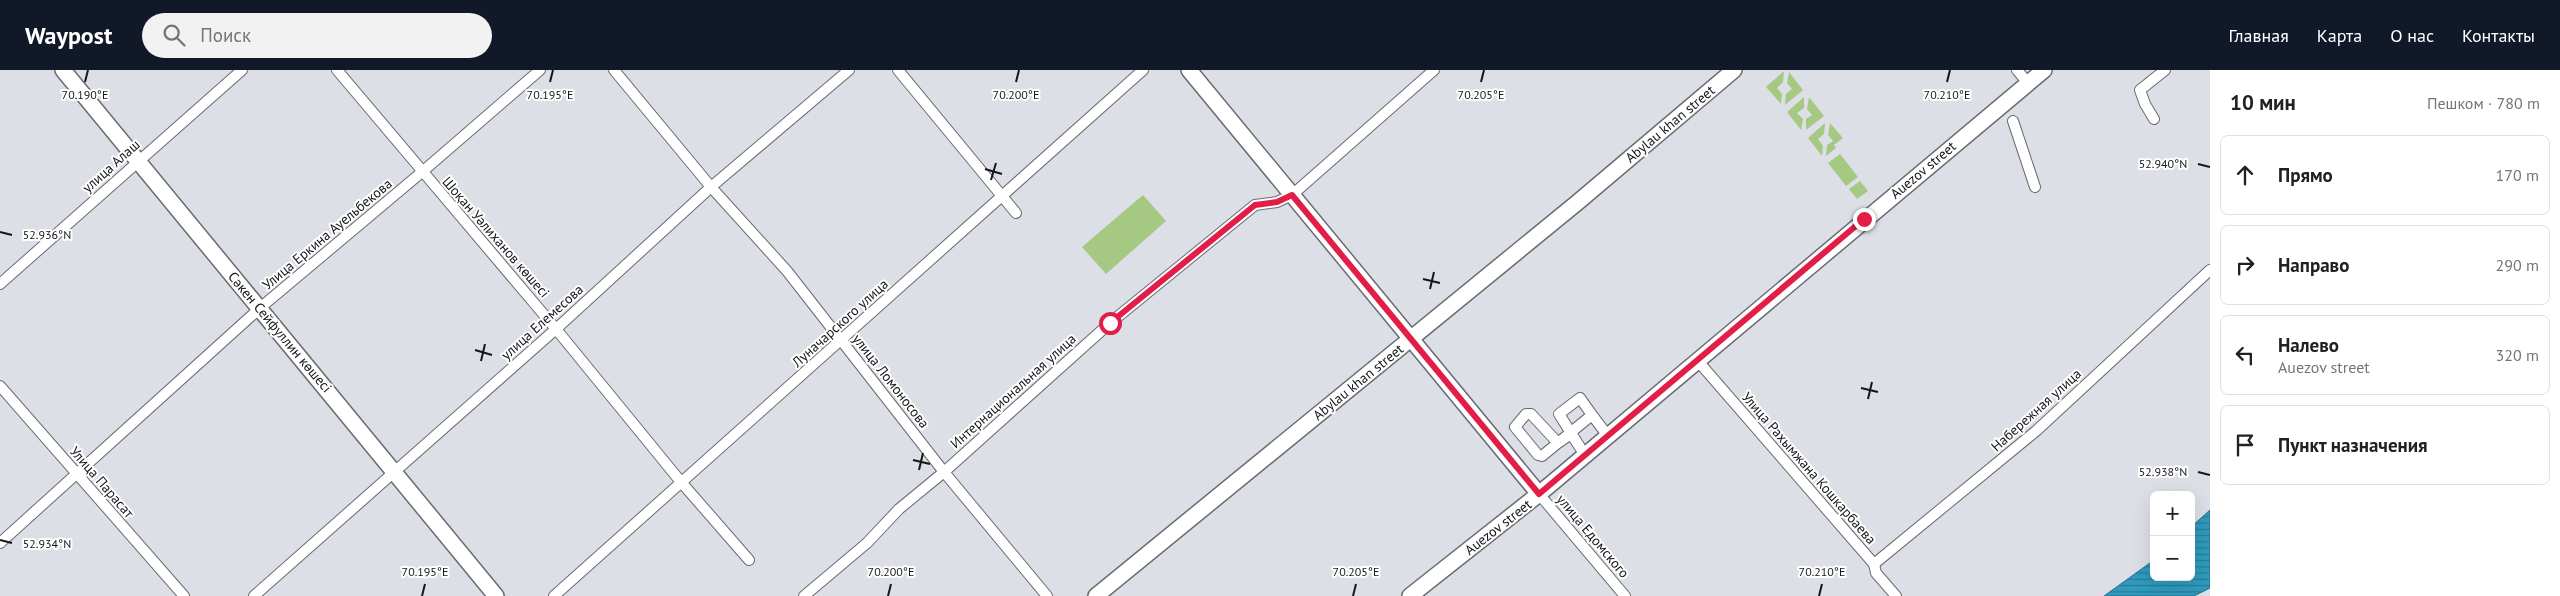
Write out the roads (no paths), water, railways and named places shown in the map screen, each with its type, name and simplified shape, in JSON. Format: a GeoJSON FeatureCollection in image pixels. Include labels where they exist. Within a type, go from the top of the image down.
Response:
{"type":"FeatureCollection","features":[{"type":"Feature","properties":{"kind":"street","name":"Сәкен Сейфуллин көшесі"},"geometry":{"type":"LineString","coordinates":[[63,70],[496,596]]}},
{"type":"Feature","properties":{"kind":"street","name":"улица Алаш"},"geometry":{"type":"LineString","coordinates":[[0,284],[242,70]]}},
{"type":"Feature","properties":{"kind":"street","name":"Шоқан Уәлиханов көшесі"},"geometry":{"type":"LineString","coordinates":[[337,70],[556,328],[681,482],[749,560]]}},
{"type":"Feature","properties":{"kind":"street","name":"Улица Еркина Ауельбекова"},"geometry":{"type":"LineString","coordinates":[[0,543],[78,475],[260,308],[540,70]]}},
{"type":"Feature","properties":{"kind":"street","name":"улица Ломоносова"},"geometry":{"type":"LineString","coordinates":[[614,70],[711,187],[788,271],[944,472],[1047,596]]}},
{"type":"Feature","properties":{"kind":"street","name":"улица Елемесова"},"geometry":{"type":"LineString","coordinates":[[254,596],[556,328],[711,187],[849,70]]}},
{"type":"Feature","properties":{"kind":"street"},"geometry":{"type":"LineString","coordinates":[[898,70],[1016,213]]}},
{"type":"Feature","properties":{"kind":"street","name":"Луначарского улица"},"geometry":{"type":"LineString","coordinates":[[554,596],[1144,70]]}},
{"type":"Feature","properties":{"kind":"street"},"geometry":{"type":"LineString","coordinates":[[1189,70],[1539,494]]}},
{"type":"Feature","properties":{"kind":"street","name":"Интернациональная улица"},"geometry":{"type":"LineString","coordinates":[[804,596],[867,543],[899,509],[944,472],[1110,323],[1255,205],[1277,202],[1292,195],[1434,70]]}},
{"type":"Feature","properties":{"kind":"street","name":"Abylau khan street"},"geometry":{"type":"LineString","coordinates":[[1096,596],[1734,70]]}},
{"type":"Feature","properties":{"kind":"street"},"geometry":{"type":"LineString","coordinates":[[2017,70],[2028,83]]}},
{"type":"Feature","properties":{"kind":"street","name":"Auezov street"},"geometry":{"type":"LineString","coordinates":[[1410,596],[1539,494],[2044,70]]}},
{"type":"Feature","properties":{"kind":"street"},"geometry":{"type":"LineString","coordinates":[[2154,119],[2145,104],[2140,90],[2165,70]]}},
{"type":"Feature","properties":{"kind":"street"},"geometry":{"type":"LineString","coordinates":[[2013,121],[2035,187]]}},
{"type":"Feature","properties":{"kind":"street","name":"Набережная улица"},"geometry":{"type":"LineString","coordinates":[[1874,564],[2036,431],[2210,270]]}},
{"type":"Feature","properties":{"kind":"street","name":"Улица Рахымжана Кошкарбаева"},"geometry":{"type":"LineString","coordinates":[[1697,360],[1874,564],[1876,572],[1896,596]]}},
{"type":"Feature","properties":{"kind":"street","name":"Улица Парасат"},"geometry":{"type":"LineString","coordinates":[[0,386],[184,596]]}},
{"type":"Feature","properties":{"kind":"street"},"geometry":{"type":"LineString","coordinates":[[1585,455],[1559,414],[1580,398],[1608,436]]}},
{"type":"Feature","properties":{"kind":"street"},"geometry":{"type":"LineString","coordinates":[[1558,443],[1592,415]]}},
{"type":"Feature","properties":{"kind":"street","name":"улица Едомского"},"geometry":{"type":"LineString","coordinates":[[1539,494],[1625,596]]}},
{"type":"Feature","properties":{"kind":"water"},"geometry":{"type":"Polygon","coordinates":[[[2210,510],[2210,588],[2194,596],[2104,596],[2150,563],[2150,581],[2195,581],[2195,523],[2210,510]]]}}]}
